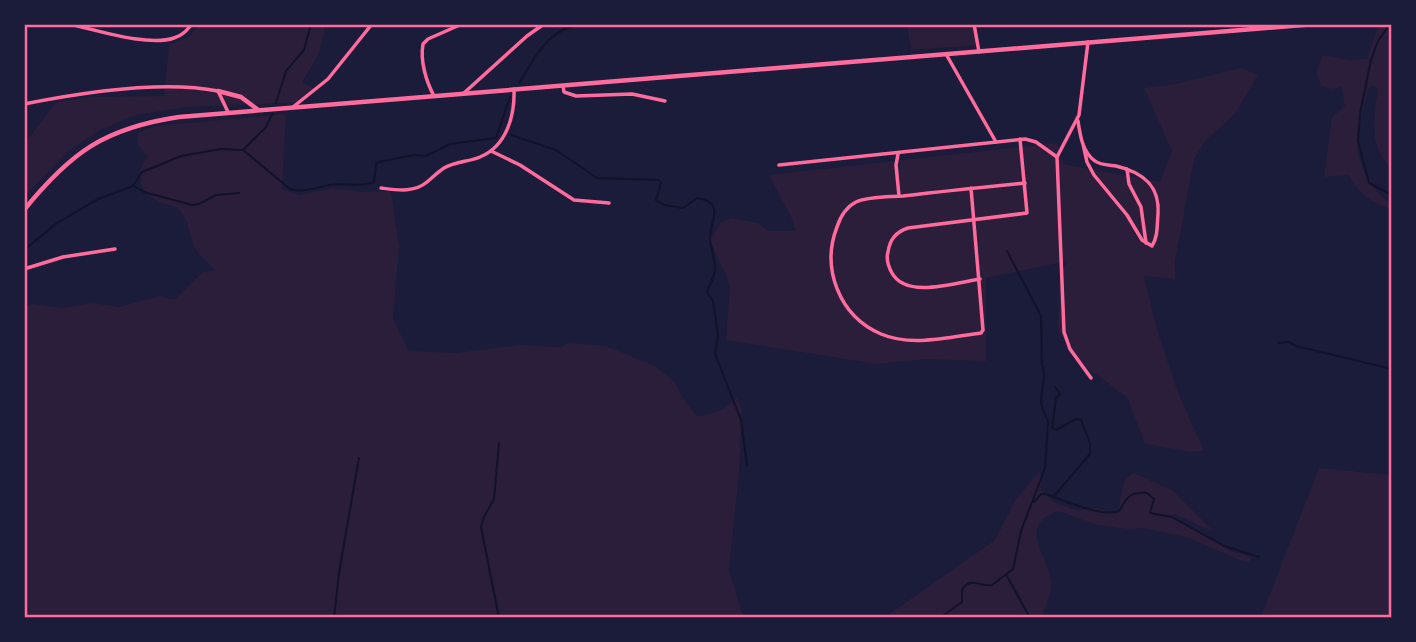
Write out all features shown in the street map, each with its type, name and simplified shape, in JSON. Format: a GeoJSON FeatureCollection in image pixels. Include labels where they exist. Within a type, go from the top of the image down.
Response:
{"type":"FeatureCollection","features":[{"type":"Feature","properties":{"kind":"main road"},"geometry":{"type":"LineString","coordinates":[[24,210],[61,168],[80,152],[103,138],[148,122],[258,109],[1312,25]]}},
{"type":"Feature","properties":{"kind":"main road"},"geometry":{"type":"LineString","coordinates":[[218,90],[241,97],[258,109]]}},
{"type":"Feature","properties":{"kind":"street"},"geometry":{"type":"LineString","coordinates":[[69,24],[137,38],[162,40],[182,34],[192,24]]}},
{"type":"Feature","properties":{"kind":"street"},"geometry":{"type":"LineString","coordinates":[[293,107],[328,79],[372,24]]}},
{"type":"Feature","properties":{"kind":"street"},"geometry":{"type":"LineString","coordinates":[[434,96],[426,78],[423,44],[428,39],[462,24]]}},
{"type":"Feature","properties":{"kind":"street"},"geometry":{"type":"LineString","coordinates":[[464,93],[536,26],[544,24]]}},
{"type":"Feature","properties":{"kind":"street"},"geometry":{"type":"LineString","coordinates":[[974,24],[979,52]]}},
{"type":"Feature","properties":{"kind":"street"},"geometry":{"type":"LineString","coordinates":[[1088,42],[1078,119],[1057,157],[1064,332],[1070,349],[1091,378]]}},
{"type":"Feature","properties":{"kind":"street"},"geometry":{"type":"LineString","coordinates":[[946,54],[996,142]]}},
{"type":"Feature","properties":{"kind":"street"},"geometry":{"type":"LineString","coordinates":[[563,86],[564,92],[576,96],[632,94],[665,101]]}},
{"type":"Feature","properties":{"kind":"street"},"geometry":{"type":"LineString","coordinates":[[24,104],[116,91],[166,88],[218,90],[228,112]]}},
{"type":"Feature","properties":{"kind":"street"},"geometry":{"type":"LineString","coordinates":[[381,188],[405,191],[415,189],[445,167],[480,158],[491,151],[499,144],[509,125],[514,108],[514,89]]}},
{"type":"Feature","properties":{"kind":"street"},"geometry":{"type":"LineString","coordinates":[[1078,119],[1083,144],[1087,162],[1094,175],[1122,208],[1146,244],[1152,246],[1155,242],[1157,194],[1147,180],[1127,169],[1095,161],[1083,144]]}},
{"type":"Feature","properties":{"kind":"street"},"geometry":{"type":"LineString","coordinates":[[779,165],[1020,139],[1032,141],[1057,157]]}},
{"type":"Feature","properties":{"kind":"street"},"geometry":{"type":"LineString","coordinates":[[980,279],[921,288],[908,287],[895,278],[887,259],[890,243],[898,232],[908,228],[1027,213],[1020,139]]}},
{"type":"Feature","properties":{"kind":"street"},"geometry":{"type":"LineString","coordinates":[[491,151],[520,165],[574,200],[609,203]]}},
{"type":"Feature","properties":{"kind":"street"},"geometry":{"type":"LineString","coordinates":[[898,154],[896,165],[899,196]]}},
{"type":"Feature","properties":{"kind":"street"},"geometry":{"type":"LineString","coordinates":[[1127,169],[1129,184],[1139,201],[1143,215],[1146,244]]}},
{"type":"Feature","properties":{"kind":"street"},"geometry":{"type":"LineString","coordinates":[[971,188],[984,324],[981,332],[910,340],[882,335],[858,319],[844,302],[830,268],[835,234],[843,215],[856,202],[899,196],[971,188],[1025,183]]}},
{"type":"Feature","properties":{"kind":"street"},"geometry":{"type":"LineString","coordinates":[[24,269],[63,257],[115,249]]}},
{"type":"Feature","properties":{"kind":"shaded area"},"geometry":{"type":"Polygon","coordinates":[[[199,25],[326,25],[318,56],[302,82],[316,90],[303,100],[305,102],[187,107],[136,115],[100,130],[68,151],[25,196],[25,143],[56,102],[91,97],[164,96],[169,45],[190,36],[199,25]]]}},
{"type":"Feature","properties":{"kind":"shaded area"},"geometry":{"type":"Polygon","coordinates":[[[907,25],[974,25],[979,45],[911,50],[907,25]]]}},
{"type":"Feature","properties":{"kind":"shaded area"},"geometry":{"type":"Polygon","coordinates":[[[1378,26],[1391,26],[1391,168],[1376,141],[1374,121],[1378,89],[1373,85],[1368,89],[1357,143],[1360,161],[1367,177],[1377,192],[1391,203],[1391,209],[1367,197],[1349,175],[1324,177],[1332,117],[1345,106],[1341,87],[1331,89],[1321,86],[1316,72],[1323,55],[1350,60],[1367,59],[1378,26]]]}},
{"type":"Feature","properties":{"kind":"shaded area"},"geometry":{"type":"Polygon","coordinates":[[[1241,68],[1258,75],[1235,114],[1205,141],[1194,159],[1175,262],[1175,279],[1144,276],[1159,336],[1177,390],[1204,451],[1192,452],[1145,444],[1127,397],[1086,367],[1062,338],[1058,328],[1060,273],[1068,261],[986,278],[986,361],[926,359],[877,364],[726,340],[730,285],[710,240],[721,222],[731,218],[759,223],[768,231],[795,231],[793,221],[769,175],[1057,143],[1063,164],[1160,182],[1172,151],[1144,88],[1176,84],[1241,68]]]}},
{"type":"Feature","properties":{"kind":"shaded area"},"geometry":{"type":"Polygon","coordinates":[[[286,114],[282,189],[300,195],[333,188],[361,192],[391,191],[399,247],[393,319],[409,351],[456,353],[519,345],[561,347],[569,343],[606,346],[655,366],[675,382],[684,400],[697,416],[719,411],[737,397],[742,410],[729,570],[743,617],[25,617],[24,307],[32,304],[63,308],[93,303],[119,307],[160,296],[174,300],[203,272],[215,271],[196,249],[187,222],[179,210],[152,198],[143,188],[140,175],[143,163],[148,157],[138,145],[138,132],[157,126],[286,114]]]}},
{"type":"Feature","properties":{"kind":"shaded area"},"geometry":{"type":"Polygon","coordinates":[[[1319,468],[1391,475],[1391,617],[1261,617],[1319,468]]]}},
{"type":"Feature","properties":{"kind":"shaded area"},"geometry":{"type":"Polygon","coordinates":[[[1040,471],[1041,490],[1055,503],[1077,510],[1097,508],[1108,512],[1117,512],[1126,480],[1134,473],[1173,491],[1213,531],[1174,514],[1171,518],[1251,559],[1249,562],[1239,560],[1190,538],[1143,528],[1097,525],[1059,511],[1046,517],[1039,525],[1037,534],[1051,586],[1043,617],[885,617],[995,540],[1016,499],[1040,471]]]}},
{"type":"Feature","properties":{"kind":"waterway"},"geometry":{"type":"LineString","coordinates":[[276,103],[286,71],[304,50],[311,24]]}},
{"type":"Feature","properties":{"kind":"waterway"},"geometry":{"type":"LineString","coordinates":[[519,83],[549,40],[563,30],[579,24]]}},
{"type":"Feature","properties":{"kind":"waterway"},"geometry":{"type":"LineString","coordinates":[[1390,24],[1378,41],[1371,60],[1360,114],[1358,141],[1369,183],[1392,195]]}},
{"type":"Feature","properties":{"kind":"waterway"},"geometry":{"type":"LineString","coordinates":[[24,250],[57,223],[98,199],[133,186],[142,172],[181,156],[221,149],[243,150],[290,189],[295,190],[335,184],[368,184],[374,182],[376,164],[379,162],[414,155],[426,156],[450,144],[496,138],[510,97]]}},
{"type":"Feature","properties":{"kind":"waterway"},"geometry":{"type":"LineString","coordinates":[[244,149],[266,127],[272,114]]}},
{"type":"Feature","properties":{"kind":"waterway"},"geometry":{"type":"LineString","coordinates":[[511,135],[556,150],[597,178],[659,180],[661,183],[656,200],[664,205],[683,208],[697,198],[706,200],[714,208],[710,237],[715,271],[707,292],[713,301],[718,335],[715,354],[741,420],[747,466]]}},
{"type":"Feature","properties":{"kind":"waterway"},"geometry":{"type":"LineString","coordinates":[[134,186],[144,192],[192,205],[216,195],[239,193]]}},
{"type":"Feature","properties":{"kind":"waterway"},"geometry":{"type":"LineString","coordinates":[[940,618],[962,602],[962,590],[965,586],[976,583],[992,585],[1013,569],[1021,531],[1045,468],[1048,423],[1041,401],[1044,374],[1041,316],[1007,251]]}},
{"type":"Feature","properties":{"kind":"waterway"},"geometry":{"type":"LineString","coordinates":[[1278,343],[1289,342],[1392,369]]}},
{"type":"Feature","properties":{"kind":"waterway"},"geometry":{"type":"LineString","coordinates":[[1054,496],[1090,454],[1090,443],[1081,420],[1076,419],[1056,430],[1052,428],[1056,398],[1060,394],[1055,387]]}},
{"type":"Feature","properties":{"kind":"waterway"},"geometry":{"type":"LineString","coordinates":[[499,443],[494,499],[481,527],[499,618]]}},
{"type":"Feature","properties":{"kind":"waterway"},"geometry":{"type":"LineString","coordinates":[[334,618],[359,458]]}},
{"type":"Feature","properties":{"kind":"waterway"},"geometry":{"type":"LineString","coordinates":[[1034,502],[1041,494],[1046,494],[1082,507],[1112,513],[1119,511],[1132,494],[1147,493],[1154,499],[1150,513],[1172,517],[1224,546],[1259,557]]}},
{"type":"Feature","properties":{"kind":"waterway"},"geometry":{"type":"LineString","coordinates":[[1007,576],[1030,618]]}}]}
